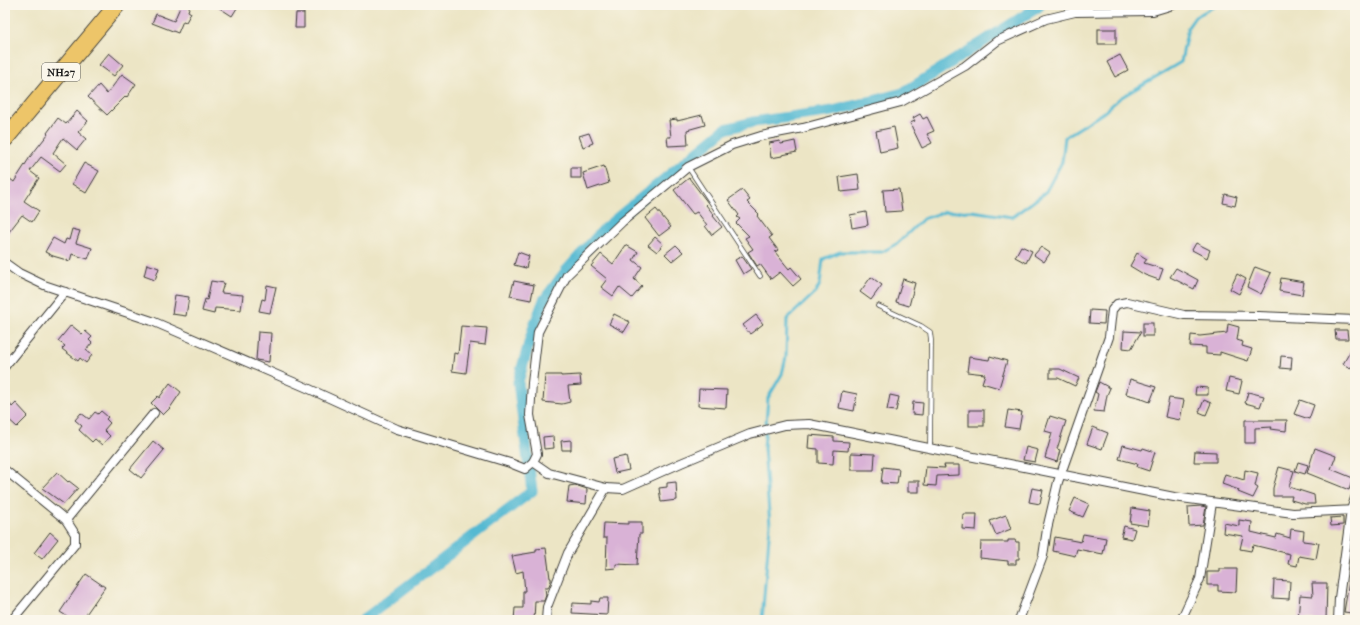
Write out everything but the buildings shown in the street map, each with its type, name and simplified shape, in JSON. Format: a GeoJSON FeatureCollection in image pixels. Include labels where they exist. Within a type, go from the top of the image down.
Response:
{"type":"FeatureCollection","features":[{"type":"Feature","properties":{"kind":"highway","name":"NH27"},"geometry":{"type":"LineString","coordinates":[[5,139],[117,5]]}},
{"type":"Feature","properties":{"kind":"street"},"geometry":{"type":"LineString","coordinates":[[5,263],[19,273],[44,285],[152,321],[306,386],[397,430],[510,463],[525,469],[533,462],[537,454],[530,415],[538,332],[567,276],[622,222],[688,167],[732,145],[761,136],[803,128],[901,102],[965,66],[997,41],[1046,19],[1075,12],[1153,11],[1172,5]]}},
{"type":"Feature","properties":{"kind":"street"},"geometry":{"type":"LineString","coordinates":[[5,366],[65,292]]}},
{"type":"Feature","properties":{"kind":"street"},"geometry":{"type":"LineString","coordinates":[[1019,620],[1043,556],[1047,529],[1061,475],[1109,337],[1112,310],[1117,304],[1127,302],[1184,315],[1355,320]]}},
{"type":"Feature","properties":{"kind":"street"},"geometry":{"type":"LineString","coordinates":[[66,520],[154,413]]}},
{"type":"Feature","properties":{"kind":"street"},"geometry":{"type":"LineString","coordinates":[[533,462],[549,474],[606,488],[623,489],[750,434],[785,425],[809,424],[1174,497],[1293,513],[1353,510]]}},
{"type":"Feature","properties":{"kind":"street"},"geometry":{"type":"LineString","coordinates":[[5,470],[66,520],[75,534],[75,544],[12,620]]}},
{"type":"Feature","properties":{"kind":"street"},"geometry":{"type":"LineString","coordinates":[[546,620],[547,607],[568,553],[606,488]]}},
{"type":"Feature","properties":{"kind":"street"},"geometry":{"type":"LineString","coordinates":[[1338,620],[1339,598],[1355,498]]}},
{"type":"Feature","properties":{"kind":"street"},"geometry":{"type":"LineString","coordinates":[[1181,620],[1200,579],[1212,502]]}},
{"type":"Feature","properties":{"kind":"lane"},"geometry":{"type":"LineString","coordinates":[[688,167],[760,276]]}},
{"type":"Feature","properties":{"kind":"lane"},"geometry":{"type":"LineString","coordinates":[[878,306],[921,326],[930,332],[930,449]]}},
{"type":"Feature","properties":{"kind":"waterway"},"geometry":{"type":"LineString","coordinates":[[363,620],[532,491],[518,382],[533,329],[544,300],[566,271],[605,228],[725,129],[753,122],[833,111],[903,93],[1040,5]]}},
{"type":"Feature","properties":{"kind":"waterway"},"geometry":{"type":"LineString","coordinates":[[762,620],[770,525],[764,448],[768,398],[782,374],[786,357],[787,319],[816,292],[820,284],[823,259],[840,252],[882,252],[898,243],[923,219],[944,212],[972,211],[1012,217],[1045,193],[1062,162],[1065,137],[1103,113],[1120,98],[1181,62],[1188,27],[1195,17],[1217,5]]}}]}
